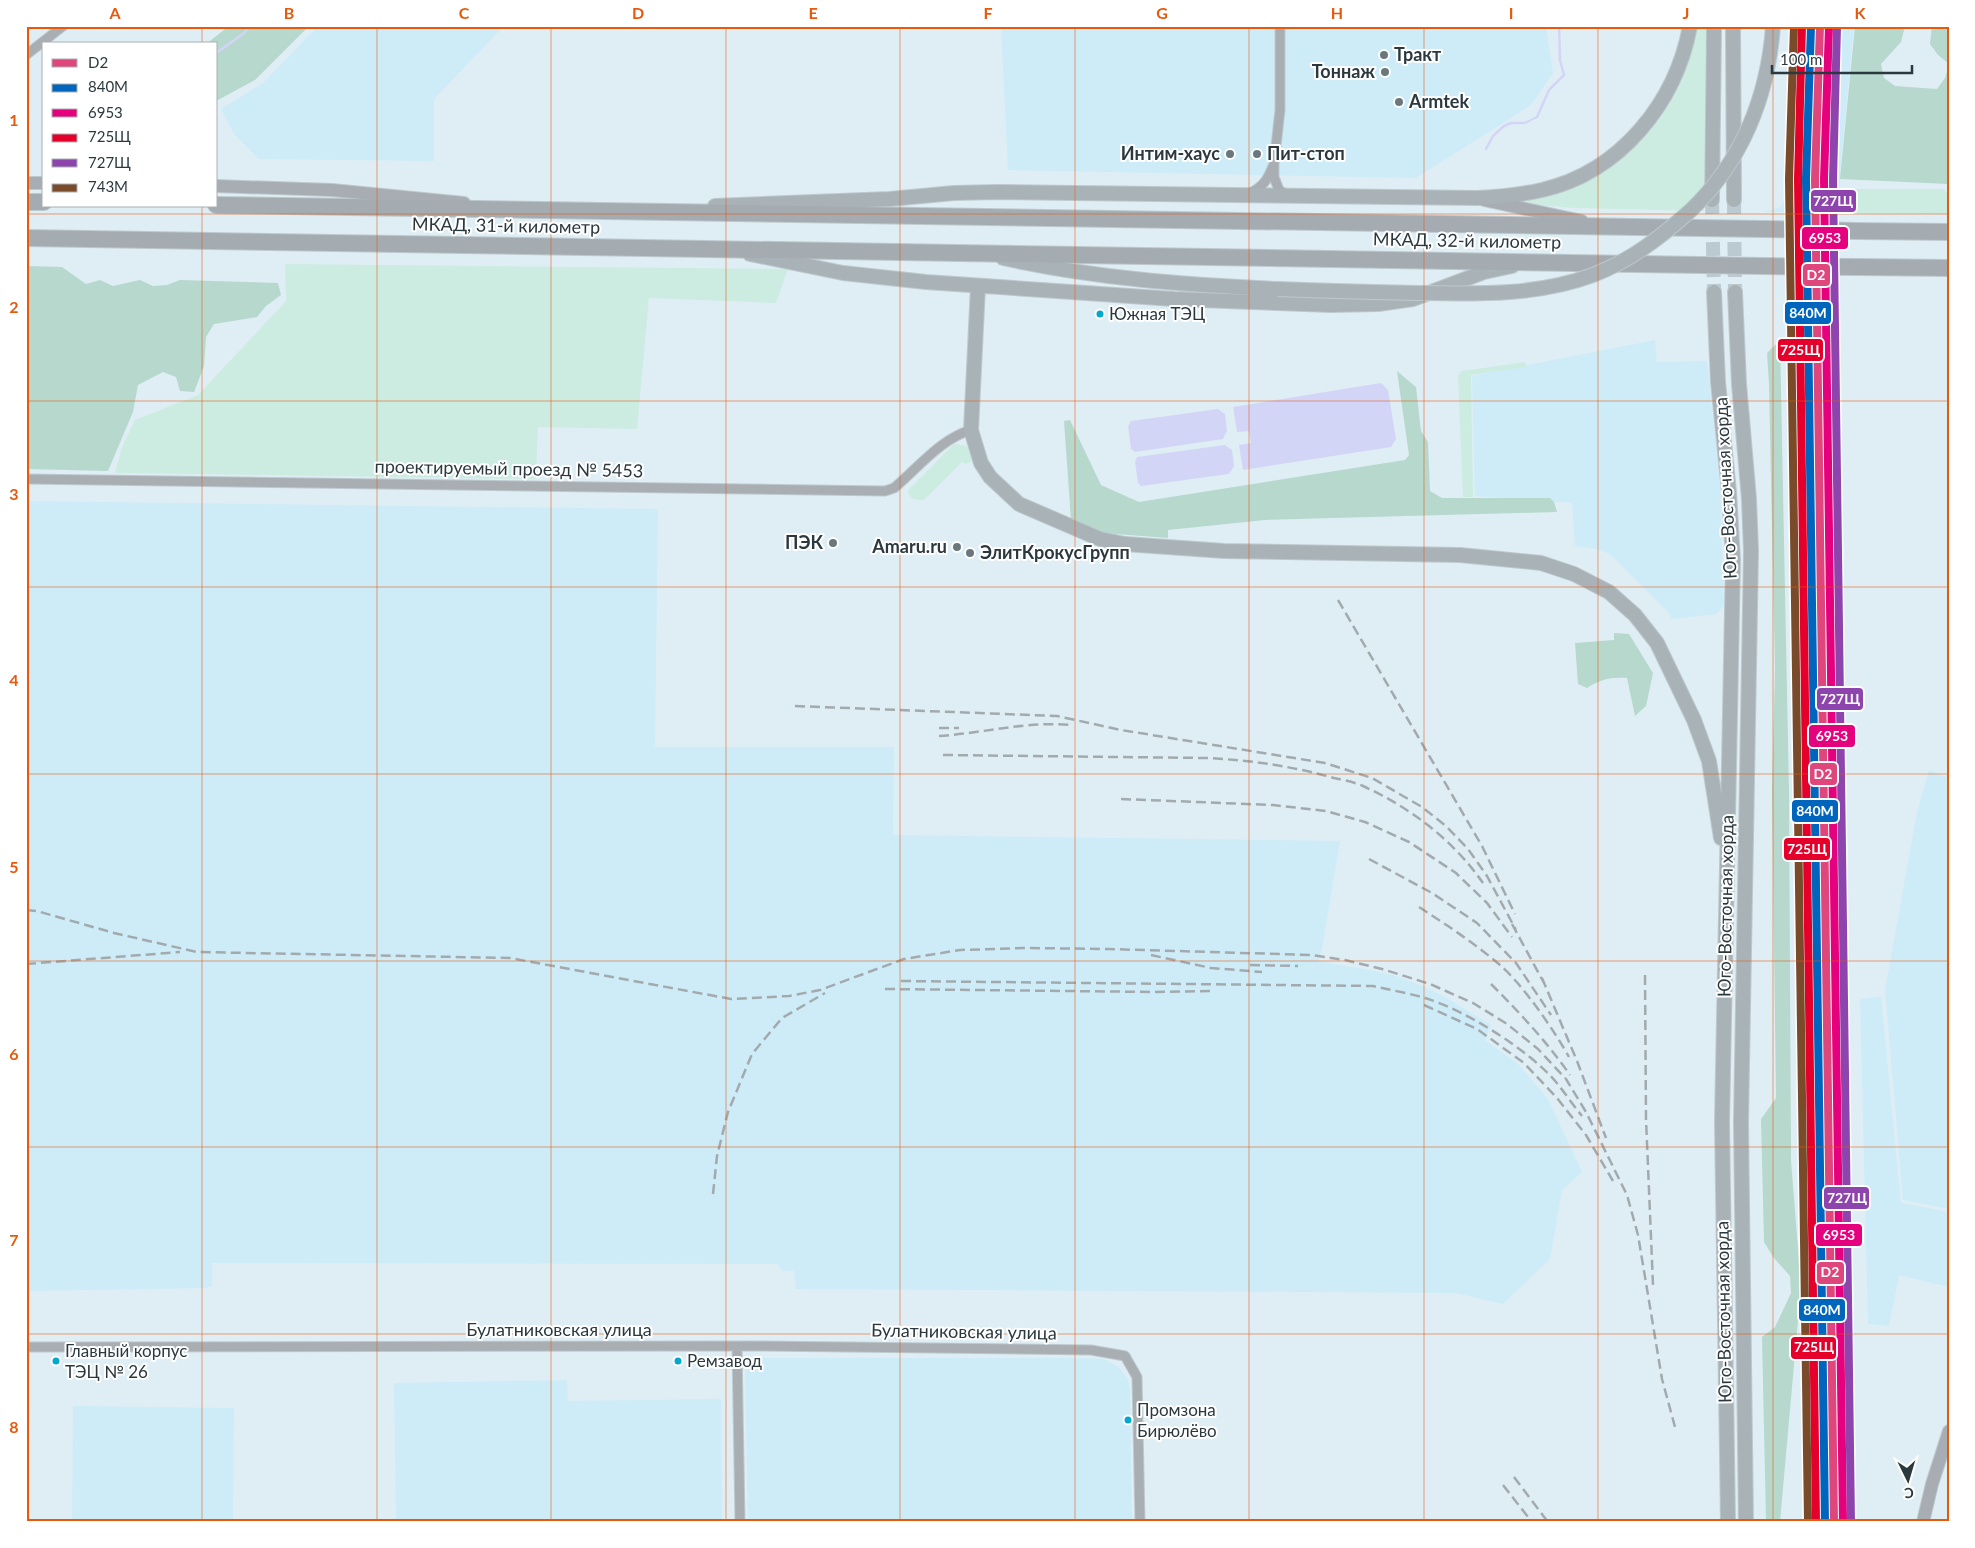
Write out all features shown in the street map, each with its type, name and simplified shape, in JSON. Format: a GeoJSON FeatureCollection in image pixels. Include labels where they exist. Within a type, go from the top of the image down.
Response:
{"type":"FeatureCollection","features":[{"type":"Feature","properties":{"kind":"highway"},"geometry":{"type":"LineString","coordinates":[[26,202],[42,202]]}},
{"type":"Feature","properties":{"kind":"highway","name":"МКАД, 31-й километр"},"geometry":{"type":"LineString","coordinates":[[218,205],[997,217]]}},
{"type":"Feature","properties":{"kind":"highway","name":"МКАД, 32-й километр"},"geometry":{"type":"LineString","coordinates":[[997,217],[1949,232]]}},
{"type":"Feature","properties":{"kind":"highway","name":"МКАД, 31-й километр"},"geometry":{"type":"LineString","coordinates":[[26,238],[985,254]]}},
{"type":"Feature","properties":{"kind":"highway","name":"МКАД, 32-й километр"},"geometry":{"type":"LineString","coordinates":[[985,254],[1949,268]]}},
{"type":"Feature","properties":{"kind":"main road"},"geometry":{"type":"LineString","coordinates":[[580,211],[890,199],[954,193],[998,192],[1477,198],[1515,195],[1543,190],[1585,173],[1615,154],[1644,126],[1665,96],[1679,66],[1690,26]]}},
{"type":"Feature","properties":{"kind":"main road"},"geometry":{"type":"LineString","coordinates":[[1712,200],[1714,26]]}},
{"type":"Feature","properties":{"kind":"main road"},"geometry":{"type":"LineString","coordinates":[[1733,26],[1734,200]]}},
{"type":"Feature","properties":{"kind":"main road"},"geometry":{"type":"LineString","coordinates":[[985,254],[1100,276],[1170,283],[1278,289],[1468,294],[1517,291],[1577,280],[1626,259],[1665,233],[1698,204],[1723,173],[1748,130],[1760,98],[1769,64],[1773,26]]}},
{"type":"Feature","properties":{"kind":"main road"},"geometry":{"type":"LineString","coordinates":[[26,183],[42,184]]}},
{"type":"Feature","properties":{"kind":"main road"},"geometry":{"type":"LineString","coordinates":[[218,186],[342,190],[430,198],[516,210]]}},
{"type":"Feature","properties":{"kind":"main road"},"geometry":{"type":"LineString","coordinates":[[1477,198],[1611,228]]}},
{"type":"Feature","properties":{"kind":"main road"},"geometry":{"type":"LineString","coordinates":[[725,249],[843,274],[978,286],[1174,299],[1356,305],[1413,299],[1484,272],[1536,262]]}},
{"type":"Feature","properties":{"kind":"main road"},"geometry":{"type":"LineString","coordinates":[[978,286],[971,430],[981,463],[990,477],[1019,504],[1100,539],[1125,544],[1224,551],[1460,555],[1541,563],[1574,574],[1609,592],[1635,615],[1657,643],[1694,720],[1709,762],[1718,810],[1728,889]]}},
{"type":"Feature","properties":{"kind":"main road","name":"Юго-Восточная хорда"},"geometry":{"type":"LineString","coordinates":[[1714,292],[1718,382],[1731,517],[1733,560],[1722,1122],[1728,1522]]}},
{"type":"Feature","properties":{"kind":"main road","name":"Юго-Восточная хорда"},"geometry":{"type":"LineString","coordinates":[[1736,292],[1739,384],[1749,499],[1751,551],[1740,1122],[1746,1522]]}},
{"type":"Feature","properties":{"kind":"main road"},"geometry":{"type":"LineString","coordinates":[[1923,1522],[1932,1484],[1949,1432]]}},
{"type":"Feature","properties":{"kind":"street"},"geometry":{"type":"LineString","coordinates":[[43,42],[63,26]]}},
{"type":"Feature","properties":{"kind":"street"},"geometry":{"type":"LineString","coordinates":[[1280,26],[1280,110],[1274,164],[1277,187],[1282,193],[1288,195]]}},
{"type":"Feature","properties":{"kind":"street"},"geometry":{"type":"LineString","coordinates":[[26,55],[42,42]]}},
{"type":"Feature","properties":{"kind":"street"},"geometry":{"type":"LineString","coordinates":[[1245,195],[1260,188],[1267,180],[1274,164]]}},
{"type":"Feature","properties":{"kind":"street","name":"проектируемый проезд № 5453"},"geometry":{"type":"LineString","coordinates":[[26,479],[885,491],[894,488],[947,440],[971,430]]}},
{"type":"Feature","properties":{"kind":"street","name":"Булатниковская улица"},"geometry":{"type":"LineString","coordinates":[[26,1347],[737,1347],[1091,1350],[1125,1356],[1137,1377],[1140,1522]]}},
{"type":"Feature","properties":{"kind":"street"},"geometry":{"type":"LineString","coordinates":[[737,1347],[740,1522]]}},
{"type":"Feature","properties":{"kind":"shaded area"},"geometry":{"type":"Polygon","coordinates":[[[318,26],[504,26],[434,99],[434,161],[259,159],[234,134],[221,109],[263,83],[318,26]]]}},
{"type":"Feature","properties":{"kind":"shaded area"},"geometry":{"type":"Polygon","coordinates":[[[1001,26],[1546,26],[1553,73],[1531,105],[1416,178],[1008,170],[1001,26]]]}},
{"type":"Feature","properties":{"kind":"shaded area"},"geometry":{"type":"Polygon","coordinates":[[[1788,26],[1854,26],[1841,162],[1839,213],[1764,212],[1781,207],[1788,190],[1788,26]]]}},
{"type":"Feature","properties":{"kind":"shaded area"},"geometry":{"type":"Polygon","coordinates":[[[1655,340],[1657,362],[1707,361],[1720,483],[1724,605],[1716,614],[1671,619],[1670,614],[1610,554],[1596,549],[1575,546],[1572,503],[1475,496],[1472,376],[1655,340]]]}},
{"type":"Feature","properties":{"kind":"shaded area"},"geometry":{"type":"Polygon","coordinates":[[[1381,383],[1388,390],[1396,439],[1391,447],[1243,470],[1239,445],[1251,443],[1249,431],[1237,432],[1233,407],[1381,383]]]}},
{"type":"Feature","properties":{"kind":"shaded area"},"geometry":{"type":"Polygon","coordinates":[[[1218,409],[1225,414],[1227,431],[1223,439],[1135,452],[1131,449],[1128,426],[1131,421],[1218,409]]]}},
{"type":"Feature","properties":{"kind":"shaded area"},"geometry":{"type":"Polygon","coordinates":[[[1225,445],[1232,450],[1234,466],[1229,474],[1141,486],[1138,483],[1135,462],[1137,457],[1225,445]]]}},
{"type":"Feature","properties":{"kind":"shaded area"},"geometry":{"type":"Polygon","coordinates":[[[26,501],[658,509],[655,747],[894,747],[893,835],[1340,841],[1322,949],[1318,961],[1396,976],[1447,998],[1491,1025],[1485,1040],[1518,1064],[1548,1099],[1582,1172],[1562,1190],[1550,1259],[1503,1304],[1456,1293],[796,1289],[794,1270],[783,1271],[777,1264],[212,1263],[212,1286],[205,1288],[26,1291],[26,501]]]}},
{"type":"Feature","properties":{"kind":"shaded area"},"geometry":{"type":"Polygon","coordinates":[[[1929,770],[1949,778],[1949,1209],[1903,1200],[1885,990],[1917,812],[1929,770]]]}},
{"type":"Feature","properties":{"kind":"shaded area"},"geometry":{"type":"Polygon","coordinates":[[[1881,997],[1901,1203],[1949,1212],[1949,1287],[1899,1275],[1889,1326],[1868,1324],[1860,999],[1881,997]]]}},
{"type":"Feature","properties":{"kind":"shaded area"},"geometry":{"type":"Polygon","coordinates":[[[756,1358],[1104,1359],[1119,1367],[1128,1380],[1130,1391],[1132,1522],[748,1522],[745,1371],[747,1362],[756,1358]]]}},
{"type":"Feature","properties":{"kind":"shaded area"},"geometry":{"type":"Polygon","coordinates":[[[567,1380],[568,1401],[721,1399],[722,1522],[396,1522],[394,1383],[567,1380]]]}},
{"type":"Feature","properties":{"kind":"shaded area"},"geometry":{"type":"Polygon","coordinates":[[[73,1406],[234,1408],[233,1522],[72,1521],[73,1406]]]}},
{"type":"Feature","properties":{"kind":"green space"},"geometry":{"type":"Polygon","coordinates":[[[229,26],[309,26],[255,80],[218,100],[218,42],[209,42],[229,26]]]}},
{"type":"Feature","properties":{"kind":"green space"},"geometry":{"type":"Polygon","coordinates":[[[1697,26],[1706,26],[1704,211],[1574,208],[1524,204],[1523,201],[1557,192],[1587,180],[1615,163],[1639,143],[1660,119],[1677,91],[1689,60],[1697,26]]]}},
{"type":"Feature","properties":{"kind":"green space"},"geometry":{"type":"Polygon","coordinates":[[[1855,26],[1905,26],[1901,42],[1881,64],[1884,78],[1895,86],[1937,89],[1945,78],[1949,65],[1949,184],[1840,179],[1855,26]]]}},
{"type":"Feature","properties":{"kind":"green space"},"geometry":{"type":"Polygon","coordinates":[[[1932,26],[1949,26],[1949,64],[1938,55],[1930,44],[1932,26]]]}},
{"type":"Feature","properties":{"kind":"green space"},"geometry":{"type":"Polygon","coordinates":[[[1843,189],[1943,189],[1949,194],[1947,214],[1843,213],[1843,189]]]}},
{"type":"Feature","properties":{"kind":"green space"},"geometry":{"type":"Polygon","coordinates":[[[285,264],[788,269],[776,303],[649,298],[637,429],[538,427],[536,479],[115,473],[122,447],[135,420],[198,395],[286,301],[285,264]]]}},
{"type":"Feature","properties":{"kind":"green space"},"geometry":{"type":"Polygon","coordinates":[[[26,266],[62,267],[86,284],[100,280],[113,286],[140,280],[153,286],[167,285],[180,280],[278,283],[281,295],[266,306],[257,317],[214,324],[206,337],[204,366],[194,392],[180,391],[176,377],[163,372],[138,385],[133,412],[108,471],[26,469],[26,266]]]}},
{"type":"Feature","properties":{"kind":"green space"},"geometry":{"type":"Polygon","coordinates":[[[1780,340],[1789,791],[1791,1161],[1801,1286],[1780,1522],[1766,1522],[1762,1337],[1775,1327],[1791,1293],[1790,1276],[1774,1258],[1764,1242],[1761,1119],[1776,1098],[1772,790],[1775,669],[1767,353],[1780,340]]]}},
{"type":"Feature","properties":{"kind":"green space"},"geometry":{"type":"Polygon","coordinates":[[[1525,362],[1527,367],[1471,375],[1473,497],[1463,497],[1458,376],[1461,371],[1525,362]]]}},
{"type":"Feature","properties":{"kind":"green space"},"geometry":{"type":"Polygon","coordinates":[[[1397,371],[1416,387],[1421,431],[1428,442],[1430,491],[1442,498],[1550,498],[1554,502],[1557,512],[1265,520],[1168,530],[1168,538],[1103,533],[1071,520],[1064,421],[1070,420],[1101,485],[1139,502],[1405,460],[1409,455],[1397,371]]]}},
{"type":"Feature","properties":{"kind":"green space"},"geometry":{"type":"Polygon","coordinates":[[[954,444],[964,446],[970,450],[973,455],[971,462],[965,464],[962,462],[924,500],[917,500],[911,497],[908,493],[909,489],[954,444]]]}},
{"type":"Feature","properties":{"kind":"green space"},"geometry":{"type":"Polygon","coordinates":[[[1614,633],[1629,634],[1653,673],[1646,706],[1635,716],[1627,678],[1606,679],[1587,688],[1578,684],[1575,643],[1614,640],[1614,633]]]}},
{"type":"Feature","properties":{"kind":"waterway"},"geometry":{"type":"LineString","coordinates":[[218,52],[243,34],[250,26]]}},
{"type":"Feature","properties":{"kind":"waterway"},"geometry":{"type":"LineString","coordinates":[[1486,149],[1493,136],[1504,126],[1511,123],[1525,123],[1537,117],[1549,90],[1564,75],[1560,60],[1559,26]]}},
{"type":"Feature","properties":{"kind":"tunnel"},"geometry":{"type":"LineString","coordinates":[[1712,200],[1714,292]]}},
{"type":"Feature","properties":{"kind":"tunnel"},"geometry":{"type":"LineString","coordinates":[[1734,200],[1735,292]]}},
{"type":"Feature","properties":{"kind":"railway"},"geometry":{"type":"LineString","coordinates":[[1801,26],[1819,1522]]}},
{"type":"Feature","properties":{"kind":"railway"},"geometry":{"type":"LineString","coordinates":[[1338,600],[1482,846],[1515,914]]}},
{"type":"Feature","properties":{"kind":"railway"},"geometry":{"type":"LineString","coordinates":[[795,706],[1057,716],[1121,730],[1325,763],[1372,778],[1422,807],[1446,826],[1468,849],[1487,876],[1516,930]]}},
{"type":"Feature","properties":{"kind":"railway"},"geometry":{"type":"LineString","coordinates":[[939,736],[1022,726],[1071,725]]}},
{"type":"Feature","properties":{"kind":"railway"},"geometry":{"type":"LineString","coordinates":[[939,728],[959,728]]}},
{"type":"Feature","properties":{"kind":"railway"},"geometry":{"type":"LineString","coordinates":[[943,755],[1206,758],[1238,760],[1302,770],[1352,782],[1398,804],[1445,839],[1483,883]]}},
{"type":"Feature","properties":{"kind":"railway"},"geometry":{"type":"LineString","coordinates":[[1121,799],[1273,805],[1326,811],[1365,822],[1409,842],[1456,873],[1487,903],[1512,937]]}},
{"type":"Feature","properties":{"kind":"railway"},"geometry":{"type":"LineString","coordinates":[[1369,859],[1432,893],[1477,923],[1516,963],[1551,1015]]}},
{"type":"Feature","properties":{"kind":"railway"},"geometry":{"type":"LineString","coordinates":[[1419,907],[1450,927],[1500,965],[1538,1008],[1569,1057]]}},
{"type":"Feature","properties":{"kind":"railway"},"geometry":{"type":"LineString","coordinates":[[26,910],[37,911],[114,933],[197,952],[510,958],[731,999],[789,996],[820,990],[904,959],[960,950],[1024,948],[1312,955],[1345,960],[1382,969],[1430,984],[1473,1003],[1507,1024],[1538,1049],[1566,1079],[1586,1112],[1627,1195],[1638,1235],[1662,1379],[1675,1427]]}},
{"type":"Feature","properties":{"kind":"railway"},"geometry":{"type":"LineString","coordinates":[[1512,924],[1544,983]]}},
{"type":"Feature","properties":{"kind":"railway"},"geometry":{"type":"LineString","coordinates":[[26,964],[180,952]]}},
{"type":"Feature","properties":{"kind":"railway"},"geometry":{"type":"LineString","coordinates":[[1151,955],[1211,968],[1262,972]]}},
{"type":"Feature","properties":{"kind":"railway"},"geometry":{"type":"LineString","coordinates":[[1250,965],[1298,966]]}},
{"type":"Feature","properties":{"kind":"railway"},"geometry":{"type":"LineString","coordinates":[[1645,975],[1646,1119],[1653,1285]]}},
{"type":"Feature","properties":{"kind":"railway"},"geometry":{"type":"LineString","coordinates":[[1542,978],[1577,1061],[1606,1138]]}},
{"type":"Feature","properties":{"kind":"railway"},"geometry":{"type":"LineString","coordinates":[[901,981],[1373,986],[1419,996],[1441,1004],[1495,1032],[1530,1057],[1544,1070],[1556,1082],[1582,1116]]}},
{"type":"Feature","properties":{"kind":"railway"},"geometry":{"type":"LineString","coordinates":[[1491,984],[1533,1028],[1570,1075]]}},
{"type":"Feature","properties":{"kind":"railway"},"geometry":{"type":"LineString","coordinates":[[885,989],[1210,991]]}},
{"type":"Feature","properties":{"kind":"railway"},"geometry":{"type":"LineString","coordinates":[[713,1194],[717,1156],[728,1112],[752,1054],[782,1018],[825,993]]}},
{"type":"Feature","properties":{"kind":"railway"},"geometry":{"type":"LineString","coordinates":[[1424,1005],[1477,1029],[1524,1063],[1557,1098],[1586,1135],[1613,1181]]}},
{"type":"Feature","properties":{"kind":"railway"},"geometry":{"type":"LineString","coordinates":[[1514,1477],[1548,1522]]}},
{"type":"Feature","properties":{"kind":"railway"},"geometry":{"type":"LineString","coordinates":[[1503,1485],[1532,1522]]}},
{"type":"Feature","properties":{"kind":"transit line","name":"743М"},"geometry":{"type":"LineString","coordinates":[[1794,26],[1789,179],[1808,1522]]}},
{"type":"Feature","properties":{"kind":"transit line","name":"725Щ"},"geometry":{"type":"LineString","coordinates":[[1802,26],[1798,179],[1816,1522]]}},
{"type":"Feature","properties":{"kind":"transit line","name":"840М"},"geometry":{"type":"LineString","coordinates":[[1811,26],[1806,179],[1825,1522]]}},
{"type":"Feature","properties":{"kind":"transit line","name":"D2"},"geometry":{"type":"LineString","coordinates":[[1820,26],[1815,179],[1834,1522]]}},
{"type":"Feature","properties":{"kind":"transit line","name":"6953"},"geometry":{"type":"LineString","coordinates":[[1829,26],[1824,179],[1843,1522]]}},
{"type":"Feature","properties":{"kind":"transit line","name":"727Щ"},"geometry":{"type":"LineString","coordinates":[[1837,27],[1833,179],[1851,1522]]}},
{"type":"Feature","properties":{"kind":"place","name":"Тракт"},"geometry":{"type":"Point","coordinates":[1384,55]}},
{"type":"Feature","properties":{"kind":"place","name":"Тоннаж"},"geometry":{"type":"Point","coordinates":[1385,72]}},
{"type":"Feature","properties":{"kind":"place","name":"Armtek"},"geometry":{"type":"Point","coordinates":[1399,102]}},
{"type":"Feature","properties":{"kind":"place","name":"Интим-хаус"},"geometry":{"type":"Point","coordinates":[1230,154]}},
{"type":"Feature","properties":{"kind":"place","name":"Пит-стоп"},"geometry":{"type":"Point","coordinates":[1257,154]}},
{"type":"Feature","properties":{"kind":"place","name":"Южная ТЭЦ"},"geometry":{"type":"Point","coordinates":[1100,314]}},
{"type":"Feature","properties":{"kind":"place","name":"ПЭК"},"geometry":{"type":"Point","coordinates":[833,543]}},
{"type":"Feature","properties":{"kind":"place","name":"Amaru.ru"},"geometry":{"type":"Point","coordinates":[957,547]}},
{"type":"Feature","properties":{"kind":"place","name":"ЭлитКрокусГрупп"},"geometry":{"type":"Point","coordinates":[970,553]}},
{"type":"Feature","properties":{"kind":"place","name":"Главный корпус ТЭЦ № 26"},"geometry":{"type":"Point","coordinates":[56,1361]}},
{"type":"Feature","properties":{"kind":"place","name":"Ремзавод"},"geometry":{"type":"Point","coordinates":[678,1361]}},
{"type":"Feature","properties":{"kind":"place","name":"Промзона Бирюлёво"},"geometry":{"type":"Point","coordinates":[1128,1420]}}]}
